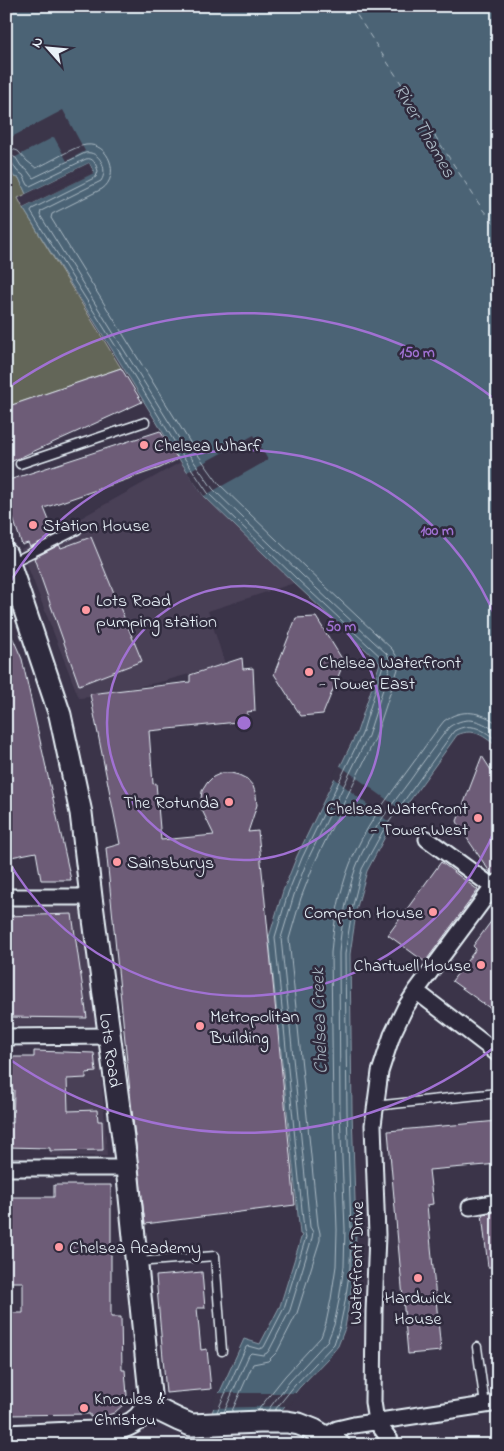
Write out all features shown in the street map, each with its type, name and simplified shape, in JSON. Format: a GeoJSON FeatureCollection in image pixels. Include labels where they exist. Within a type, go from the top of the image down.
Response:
{"type":"FeatureCollection","features":[{"type":"Feature","properties":{"kind":"street","name":"Lots Road"},"geometry":{"type":"LineString","coordinates":[[7,559],[60,715],[82,813],[91,897],[127,1168],[149,1386],[148,1404]]}},
{"type":"Feature","properties":{"kind":"street","name":"Waterfront Drive"},"geometry":{"type":"LineString","coordinates":[[376,1421],[373,1371],[377,1235],[373,1125],[380,1072],[392,1035],[405,1008],[495,885],[427,839]]}},
{"type":"Feature","properties":{"kind":"street"},"geometry":{"type":"LineString","coordinates":[[6,897],[91,897]]}},
{"type":"Feature","properties":{"kind":"street"},"geometry":{"type":"LineString","coordinates":[[416,991],[498,1054]]}},
{"type":"Feature","properties":{"kind":"street"},"geometry":{"type":"LineString","coordinates":[[6,1037],[109,1036]]}},
{"type":"Feature","properties":{"kind":"street"},"geometry":{"type":"LineString","coordinates":[[6,1168],[127,1168]]}},
{"type":"Feature","properties":{"kind":"street"},"geometry":{"type":"LineString","coordinates":[[470,1207],[498,1202]]}},
{"type":"Feature","properties":{"kind":"street"},"geometry":{"type":"LineString","coordinates":[[6,1436],[97,1432],[120,1428],[134,1422],[148,1404],[191,1425],[281,1422],[299,1424],[332,1440],[337,1429],[376,1421],[491,1404]]}},
{"type":"Feature","properties":{"kind":"street"},"geometry":{"type":"LineString","coordinates":[[376,1421],[390,1440],[390,1445]]}},
{"type":"Feature","properties":{"kind":"lane"},"geometry":{"type":"LineString","coordinates":[[20,464],[145,422]]}},
{"type":"Feature","properties":{"kind":"lane"},"geometry":{"type":"LineString","coordinates":[[7,559],[21,558],[77,530]]}},
{"type":"Feature","properties":{"kind":"lane"},"geometry":{"type":"LineString","coordinates":[[374,1106],[498,1093]]}},
{"type":"Feature","properties":{"kind":"lane"},"geometry":{"type":"LineString","coordinates":[[136,1262],[215,1256],[222,1351]]}},
{"type":"Feature","properties":{"kind":"lane"},"geometry":{"type":"LineString","coordinates":[[477,1347],[491,1404]]}},
{"type":"Feature","properties":{"kind":"shaded area"},"geometry":{"type":"Polygon","coordinates":[[[181,462],[204,496],[294,583],[208,611],[225,664],[164,681],[79,698],[21,549],[54,533],[181,462]]]}},
{"type":"Feature","properties":{"kind":"shaded area"},"geometry":{"type":"Polygon","coordinates":[[[81,906],[98,1026],[12,1026],[14,908],[81,906]]]}},
{"type":"Feature","properties":{"kind":"shaded area"},"geometry":{"type":"Polygon","coordinates":[[[34,1051],[100,1053],[107,1156],[50,1156],[52,1102],[32,1101],[34,1051]]]}},
{"type":"Feature","properties":{"kind":"green space"},"geometry":{"type":"Polygon","coordinates":[[[6,162],[14,177],[19,178],[26,194],[18,198],[23,208],[121,368],[6,407],[6,162]]]}},
{"type":"Feature","properties":{"kind":"water"},"geometry":{"type":"Polygon","coordinates":[[[6,6],[498,6],[498,747],[479,734],[469,732],[457,735],[388,831],[367,871],[357,907],[350,954],[356,1229],[355,1267],[345,1328],[338,1346],[299,1388],[263,1434],[257,1445],[195,1445],[202,1440],[218,1396],[244,1339],[260,1344],[280,1306],[302,1235],[300,1234],[269,937],[283,891],[297,856],[357,732],[380,663],[204,496],[23,208],[94,172],[89,163],[26,194],[19,178],[14,177],[6,162],[6,6]]]}},
{"type":"Feature","properties":{"kind":"pier"},"geometry":{"type":"Polygon","coordinates":[[[63,110],[85,151],[67,161],[54,137],[6,162],[6,140],[63,110]]]}},
{"type":"Feature","properties":{"kind":"pier"},"geometry":{"type":"Polygon","coordinates":[[[89,163],[94,173],[23,208],[22,206],[91,171],[88,166],[27,196],[24,195],[89,163]]]}},
{"type":"Feature","properties":{"kind":"pier"},"geometry":{"type":"Polygon","coordinates":[[[254,435],[268,460],[204,496],[187,472],[254,435]]]}},
{"type":"Feature","properties":{"kind":"pier"},"geometry":{"type":"Polygon","coordinates":[[[339,765],[404,812],[394,826],[333,777],[339,765]]]}},
{"type":"Feature","properties":{"kind":"pier"},"geometry":{"type":"Polygon","coordinates":[[[216,1393],[299,1393],[288,1406],[211,1408],[216,1393]]]}},
{"type":"Feature","properties":{"kind":"pier"},"geometry":{"type":"Polygon","coordinates":[[[284,1411],[260,1444],[249,1440],[196,1441],[208,1416],[284,1411]]]}},
{"type":"Feature","properties":{"kind":"building"},"geometry":{"type":"Polygon","coordinates":[[[121,368],[142,402],[6,464],[6,407],[121,368]]]}},
{"type":"Feature","properties":{"kind":"building"},"geometry":{"type":"Polygon","coordinates":[[[160,431],[178,459],[160,468],[44,508],[55,535],[30,547],[28,543],[22,545],[6,497],[6,481],[160,431]]]}},
{"type":"Feature","properties":{"kind":"building","name":"Lots Road pumping station"},"geometry":{"type":"Polygon","coordinates":[[[91,537],[142,661],[79,685],[34,558],[59,545],[61,548],[91,537]]]}},
{"type":"Feature","properties":{"kind":"building","name":"Chelsea Waterfront - Tower East"},"geometry":{"type":"Polygon","coordinates":[[[316,617],[344,662],[323,714],[301,716],[274,674],[296,618],[316,617]]]}},
{"type":"Feature","properties":{"kind":"building"},"geometry":{"type":"Polygon","coordinates":[[[6,623],[22,659],[71,880],[41,880],[36,852],[6,858],[6,623]]]}},
{"type":"Feature","properties":{"kind":"building","name":"Metropolitan Building"},"geometry":{"type":"Polygon","coordinates":[[[242,658],[243,669],[253,668],[255,711],[247,712],[247,721],[149,731],[153,784],[156,783],[161,840],[214,835],[201,808],[202,791],[213,777],[222,773],[231,773],[247,779],[253,786],[257,805],[248,832],[258,831],[295,1205],[145,1224],[106,848],[120,844],[90,694],[190,682],[190,675],[242,658]]]}},
{"type":"Feature","properties":{"kind":"building","name":"Chelsea Waterfront - Tower West"},"geometry":{"type":"Polygon","coordinates":[[[482,756],[498,781],[498,873],[492,875],[457,821],[482,756]]]}},
{"type":"Feature","properties":{"kind":"building","name":"Compton House"},"geometry":{"type":"Polygon","coordinates":[[[441,862],[478,890],[425,962],[388,935],[441,862]]]}},
{"type":"Feature","properties":{"kind":"building","name":"Chartwell House"},"geometry":{"type":"Polygon","coordinates":[[[498,912],[498,1014],[452,981],[476,949],[473,946],[498,912]]]}},
{"type":"Feature","properties":{"kind":"building"},"geometry":{"type":"Polygon","coordinates":[[[72,914],[87,1018],[6,1017],[6,916],[72,914]]]}},
{"type":"Feature","properties":{"kind":"building"},"geometry":{"type":"Polygon","coordinates":[[[34,1051],[94,1053],[96,1072],[86,1073],[86,1078],[67,1079],[68,1111],[97,1110],[98,1121],[102,1121],[103,1150],[50,1151],[50,1148],[6,1147],[6,1123],[13,1123],[14,1090],[6,1090],[6,1057],[34,1057],[34,1051]]]}},
{"type":"Feature","properties":{"kind":"building","name":"Hardwick House"},"geometry":{"type":"Polygon","coordinates":[[[498,1121],[498,1164],[429,1170],[433,1204],[427,1205],[441,1351],[408,1354],[388,1131],[498,1121]]]}},
{"type":"Feature","properties":{"kind":"building","name":"Chelsea Academy"},"geometry":{"type":"Polygon","coordinates":[[[54,1185],[111,1185],[111,1317],[121,1317],[122,1370],[125,1370],[127,1395],[123,1405],[114,1413],[108,1415],[90,1417],[90,1414],[6,1415],[6,1313],[23,1313],[23,1282],[6,1282],[6,1197],[54,1197],[54,1185]]]}},
{"type":"Feature","properties":{"kind":"building"},"geometry":{"type":"Polygon","coordinates":[[[498,1212],[498,1267],[488,1267],[482,1214],[498,1212]]]}},
{"type":"Feature","properties":{"kind":"building"},"geometry":{"type":"Polygon","coordinates":[[[202,1272],[205,1308],[197,1308],[201,1350],[207,1349],[211,1389],[166,1393],[156,1276],[202,1272]]]}},
{"type":"Feature","properties":{"kind":"ferry route"},"geometry":{"type":"LineString","coordinates":[[351,6],[483,210],[498,228]]}},
{"type":"Feature","properties":{"kind":"place","name":"Chelsea Wharf"},"geometry":{"type":"Point","coordinates":[144,445]}},
{"type":"Feature","properties":{"kind":"place","name":"Station House"},"geometry":{"type":"Point","coordinates":[33,525]}},
{"type":"Feature","properties":{"kind":"place","name":"Lots Road pumping station"},"geometry":{"type":"Point","coordinates":[86,610]}},
{"type":"Feature","properties":{"kind":"place","name":"Chelsea Waterfront - Tower East"},"geometry":{"type":"Point","coordinates":[309,672]}},
{"type":"Feature","properties":{"kind":"place","name":"The Rotunda"},"geometry":{"type":"Point","coordinates":[229,802]}},
{"type":"Feature","properties":{"kind":"place","name":"Chelsea Waterfront - Tower West"},"geometry":{"type":"Point","coordinates":[478,818]}},
{"type":"Feature","properties":{"kind":"place","name":"Sainsburys"},"geometry":{"type":"Point","coordinates":[117,862]}},
{"type":"Feature","properties":{"kind":"place","name":"Compton House"},"geometry":{"type":"Point","coordinates":[433,912]}},
{"type":"Feature","properties":{"kind":"place","name":"Chartwell House"},"geometry":{"type":"Point","coordinates":[481,965]}},
{"type":"Feature","properties":{"kind":"place","name":"Metropolitan Building"},"geometry":{"type":"Point","coordinates":[200,1026]}},
{"type":"Feature","properties":{"kind":"place","name":"Chelsea Academy"},"geometry":{"type":"Point","coordinates":[59,1247]}},
{"type":"Feature","properties":{"kind":"place","name":"Hardwick House"},"geometry":{"type":"Point","coordinates":[418,1278]}},
{"type":"Feature","properties":{"kind":"place","name":"Knowles & Christou"},"geometry":{"type":"Point","coordinates":[84,1408]}},
{"type":"Feature","properties":{"kind":"water label","name":"River Thames"},"geometry":{"type":"Point","coordinates":[426,130]}},
{"type":"Feature","properties":{"kind":"water label","name":"Chelsea Creek"},"geometry":{"type":"Point","coordinates":[318,1021]}}]}
